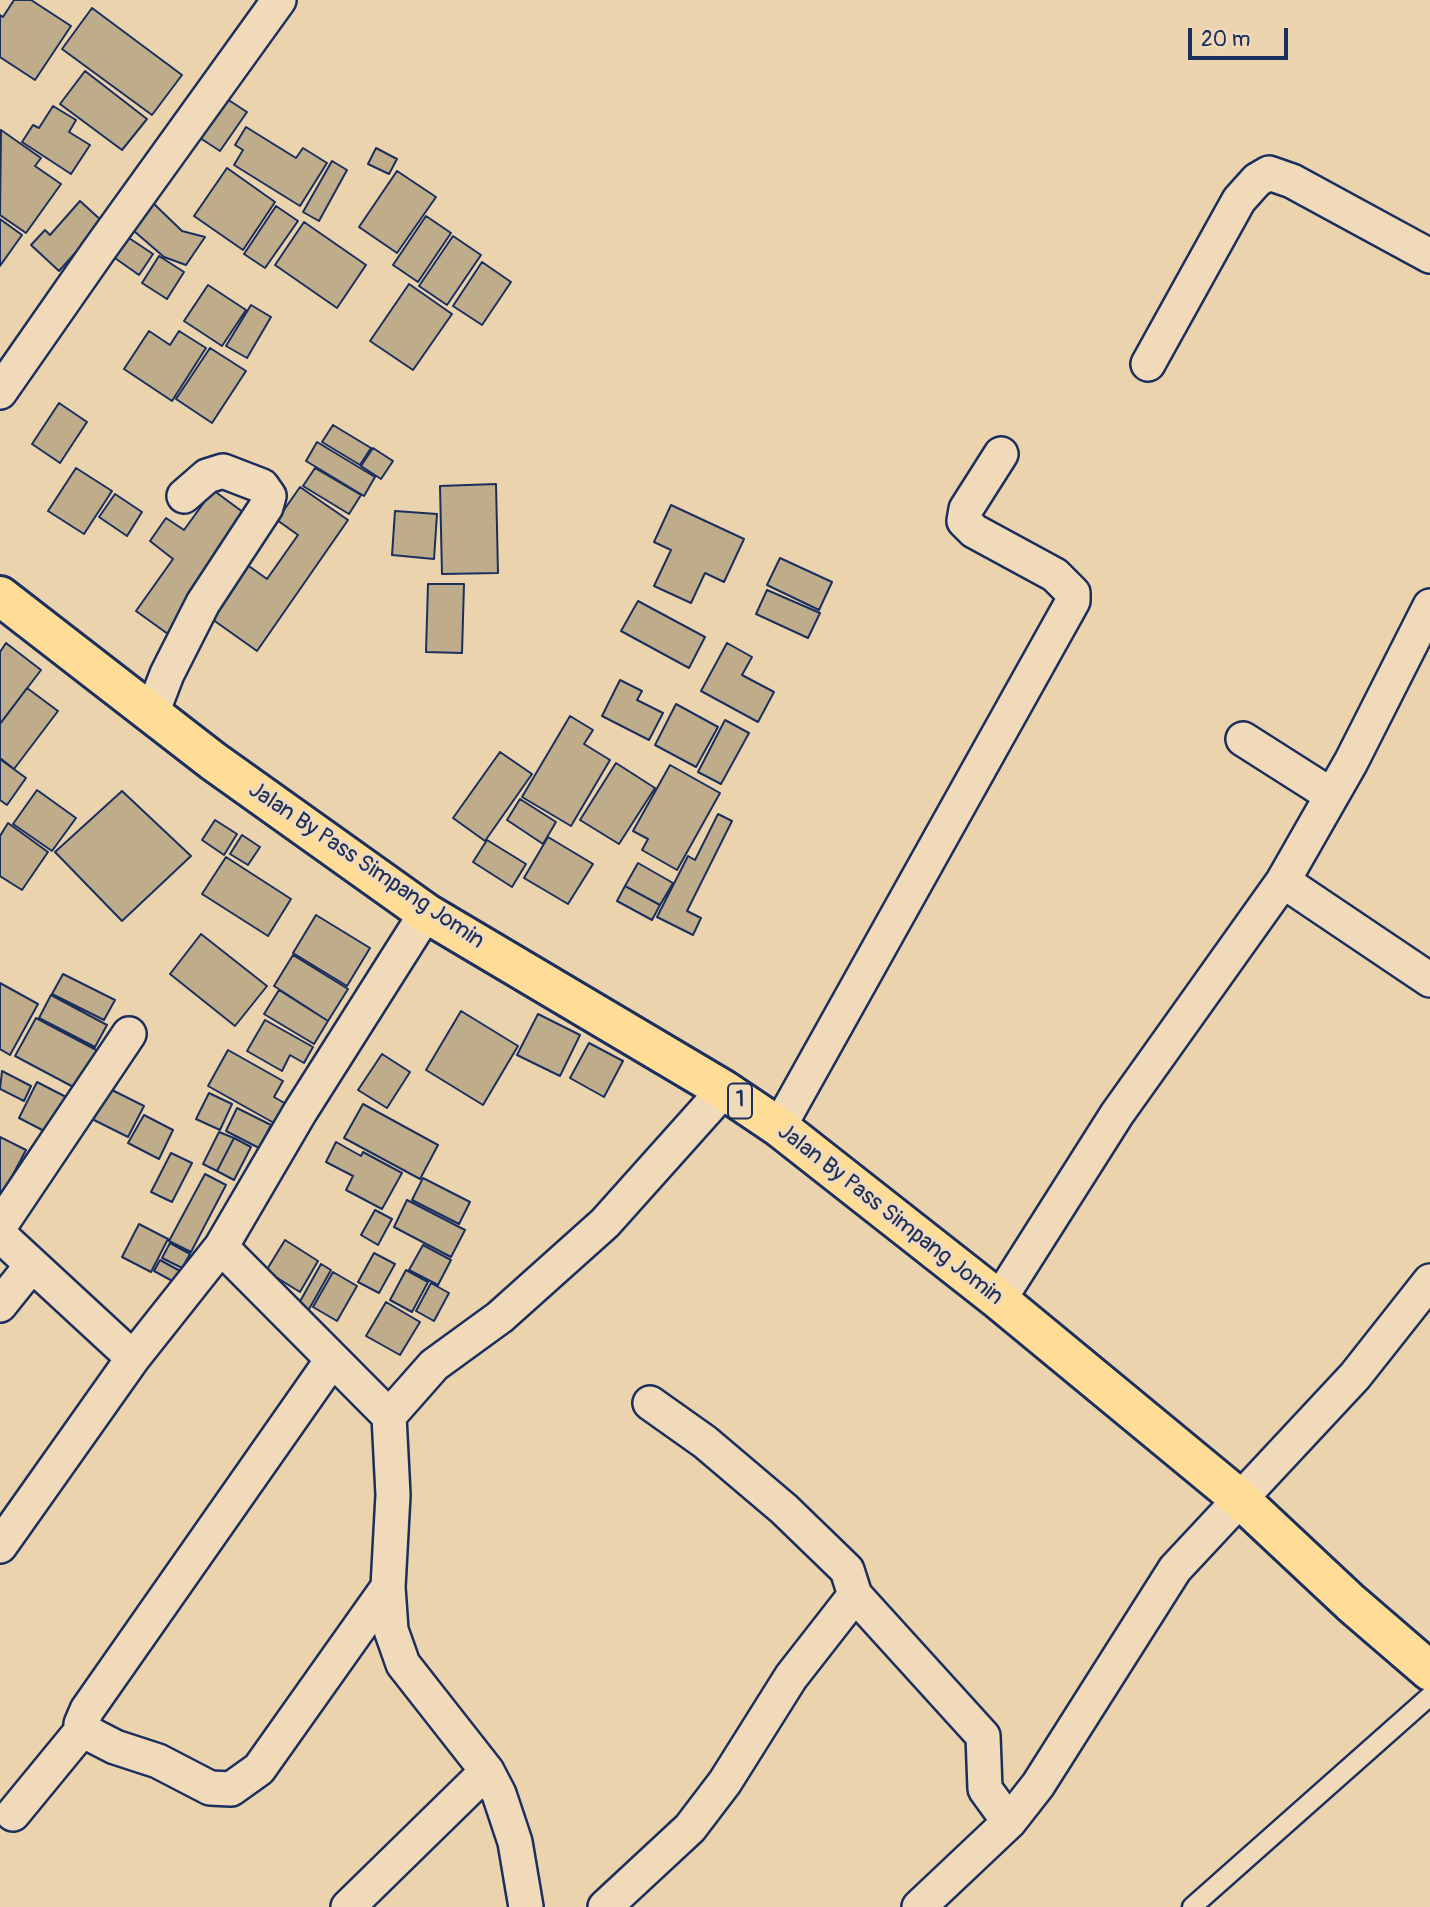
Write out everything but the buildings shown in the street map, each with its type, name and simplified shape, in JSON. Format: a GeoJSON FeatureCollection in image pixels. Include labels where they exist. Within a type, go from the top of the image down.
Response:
{"type":"FeatureCollection","features":[{"type":"Feature","properties":{"kind":"highway","name":"Jalan By Pass Simpang Jomin"},"geometry":{"type":"LineString","coordinates":[[0,596],[283,812],[426,912],[724,1090],[779,1127],[999,1300],[1240,1499],[1351,1604],[1430,1671]]}},
{"type":"Feature","properties":{"kind":"street"},"geometry":{"type":"LineString","coordinates":[[0,392],[279,0]]}},
{"type":"Feature","properties":{"kind":"street"},"geometry":{"type":"LineString","coordinates":[[1148,364],[1239,200],[1257,180],[1269,173],[1292,181],[1430,256]]}},
{"type":"Feature","properties":{"kind":"street"},"geometry":{"type":"LineString","coordinates":[[779,1127],[1073,601],[1068,585],[1055,575],[974,531],[964,521],[966,509],[1001,454]]}},
{"type":"Feature","properties":{"kind":"street"},"geometry":{"type":"LineString","coordinates":[[152,713],[167,674],[203,603],[266,507],[269,496],[262,486],[223,471],[207,475],[184,496]]}},
{"type":"Feature","properties":{"kind":"street"},"geometry":{"type":"LineString","coordinates":[[999,1300],[1117,1114],[1283,881],[1430,606]]}},
{"type":"Feature","properties":{"kind":"street"},"geometry":{"type":"LineString","coordinates":[[1243,739],[1331,795]]}},
{"type":"Feature","properties":{"kind":"street"},"geometry":{"type":"LineString","coordinates":[[1283,881],[1430,980]]}},
{"type":"Feature","properties":{"kind":"street"},"geometry":{"type":"LineString","coordinates":[[0,1546],[133,1358],[221,1247],[300,1112],[426,912]]}},
{"type":"Feature","properties":{"kind":"street"},"geometry":{"type":"LineString","coordinates":[[0,1226],[129,1034]]}},
{"type":"Feature","properties":{"kind":"street"},"geometry":{"type":"LineString","coordinates":[[389,1416],[434,1365],[500,1317],[605,1223],[724,1090]]}},
{"type":"Feature","properties":{"kind":"street"},"geometry":{"type":"LineString","coordinates":[[0,1235],[133,1358]]}},
{"type":"Feature","properties":{"kind":"street"},"geometry":{"type":"LineString","coordinates":[[221,1247],[389,1416],[394,1494],[387,1587],[391,1630],[403,1664],[487,1771],[514,1842],[526,1907]]}},
{"type":"Feature","properties":{"kind":"street"},"geometry":{"type":"LineString","coordinates":[[0,1305],[32,1265]]}},
{"type":"Feature","properties":{"kind":"street"},"geometry":{"type":"LineString","coordinates":[[919,1907],[1009,1822],[1038,1784],[1175,1569],[1355,1376],[1430,1281]]}},
{"type":"Feature","properties":{"kind":"street"},"geometry":{"type":"LineString","coordinates":[[13,1814],[82,1730],[81,1724],[88,1710],[332,1360]]}},
{"type":"Feature","properties":{"kind":"street"},"geometry":{"type":"LineString","coordinates":[[650,1403],[705,1441],[784,1509],[847,1570],[855,1595],[983,1736],[985,1789],[1009,1822]]}},
{"type":"Feature","properties":{"kind":"street"},"geometry":{"type":"LineString","coordinates":[[82,1730],[115,1747],[167,1765],[210,1788],[231,1789],[258,1769],[387,1587]]}},
{"type":"Feature","properties":{"kind":"street"},"geometry":{"type":"LineString","coordinates":[[605,1907],[690,1828],[725,1782],[791,1677],[855,1595]]}},
{"type":"Feature","properties":{"kind":"street"},"geometry":{"type":"LineString","coordinates":[[348,1907],[487,1771]]}},
{"type":"Feature","properties":{"kind":"lane"},"geometry":{"type":"LineString","coordinates":[[1192,1907],[1430,1696]]}}]}
